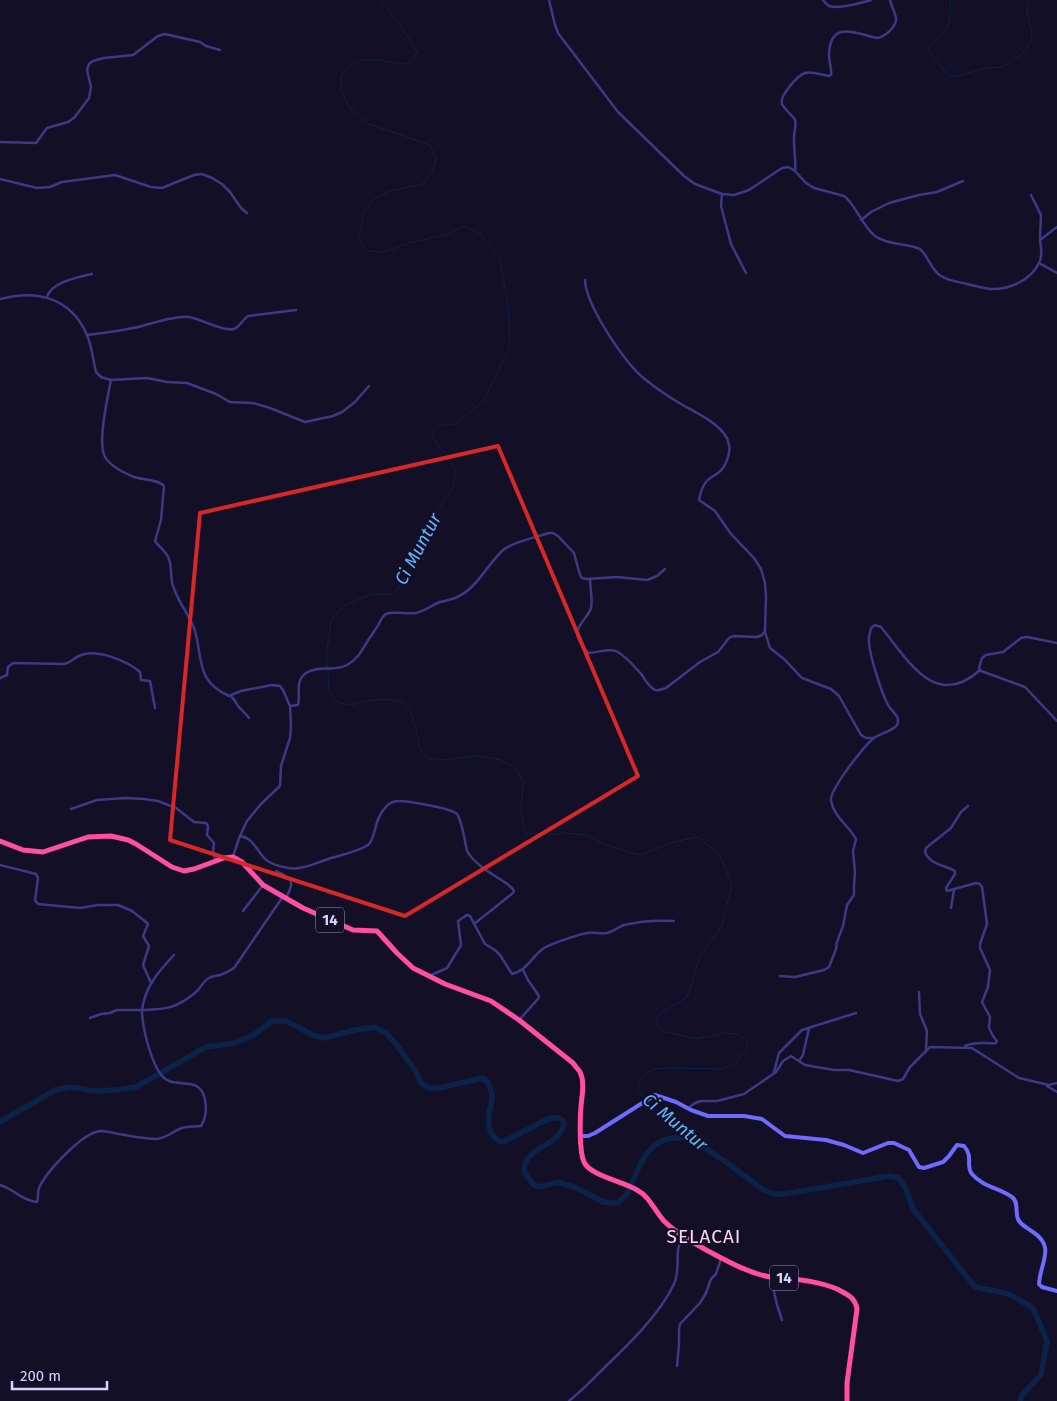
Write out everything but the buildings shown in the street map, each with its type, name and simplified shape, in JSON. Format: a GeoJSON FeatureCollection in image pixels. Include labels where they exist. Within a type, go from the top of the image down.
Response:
{"type":"FeatureCollection","features":[{"type":"Feature","properties":{"kind":"highway"},"geometry":{"type":"LineString","coordinates":[[0,841],[23,850],[43,852],[88,837],[111,836],[136,844],[178,870],[188,871],[224,858],[233,857]]}},
{"type":"Feature","properties":{"kind":"highway","name":"14"},"geometry":{"type":"LineString","coordinates":[[233,857],[242,862],[263,885],[320,916],[353,930],[377,931],[407,964],[445,984],[491,1001],[519,1020],[573,1063],[580,1072],[582,1090],[581,1136],[583,1160],[586,1166],[600,1175],[636,1189],[647,1197],[662,1219],[682,1235],[745,1270],[771,1278],[803,1280],[825,1284],[855,1300],[857,1309],[847,1383],[847,1401]]}},
{"type":"Feature","properties":{"kind":"main road"},"geometry":{"type":"LineString","coordinates":[[581,1136],[596,1133],[655,1094],[708,1116],[744,1116],[762,1119],[785,1136],[826,1140],[863,1153],[888,1143],[894,1143],[909,1150],[919,1167],[924,1168],[943,1162],[957,1145],[964,1146],[969,1152],[969,1168],[972,1174],[987,1185],[1014,1199],[1017,1217],[1020,1222],[1043,1241],[1045,1256],[1039,1284],[1042,1287],[1057,1291]]}},
{"type":"Feature","properties":{"kind":"street"},"geometry":{"type":"LineString","coordinates":[[549,0],[558,33],[618,112],[689,180],[699,186],[731,196],[743,192],[785,167],[791,168],[814,188],[848,198],[861,220],[880,239],[920,249],[940,276],[982,288],[1000,288],[1022,281],[1030,276],[1039,263],[1041,255],[1040,215],[1030,195]]}},
{"type":"Feature","properties":{"kind":"street"},"geometry":{"type":"LineString","coordinates":[[823,0],[832,6],[848,5],[870,0]]}},
{"type":"Feature","properties":{"kind":"street"},"geometry":{"type":"LineString","coordinates":[[796,171],[794,138],[796,120],[783,106],[783,96],[804,73],[831,75],[829,55],[831,40],[835,34],[845,31],[877,38],[884,36],[896,20],[890,0]]}},
{"type":"Feature","properties":{"kind":"street"},"geometry":{"type":"LineString","coordinates":[[0,142],[36,143],[47,128],[74,118],[90,96],[91,87],[87,70],[96,59],[133,55],[158,36],[165,34],[200,42],[220,50]]}},
{"type":"Feature","properties":{"kind":"street"},"geometry":{"type":"LineString","coordinates":[[0,179],[31,188],[41,188],[50,187],[62,182],[114,175],[151,187],[162,188],[194,175],[202,174],[222,184],[247,213]]}},
{"type":"Feature","properties":{"kind":"street"},"geometry":{"type":"LineString","coordinates":[[861,220],[889,202],[937,192],[963,181]]}},
{"type":"Feature","properties":{"kind":"street"},"geometry":{"type":"LineString","coordinates":[[722,194],[721,206],[731,244],[746,273]]}},
{"type":"Feature","properties":{"kind":"street"},"geometry":{"type":"LineString","coordinates":[[1040,240],[1057,227]]}},
{"type":"Feature","properties":{"kind":"street"},"geometry":{"type":"LineString","coordinates":[[1039,263],[1057,273]]}},
{"type":"Feature","properties":{"kind":"street"},"geometry":{"type":"LineString","coordinates":[[48,297],[48,293],[59,284],[92,274]]}},
{"type":"Feature","properties":{"kind":"street"},"geometry":{"type":"LineString","coordinates":[[585,280],[586,289],[595,311],[637,372],[682,405],[704,416],[726,438],[730,445],[727,459],[720,472],[707,481],[699,500],[715,511],[731,534],[754,558],[761,569],[766,596],[765,631],[770,648],[784,659],[802,678],[833,690],[841,698],[861,735],[866,738],[874,738]]}},
{"type":"Feature","properties":{"kind":"street"},"geometry":{"type":"LineString","coordinates":[[0,299],[30,295],[48,297],[68,308],[76,316],[87,335],[96,372],[111,380],[147,378],[167,382],[188,383],[214,393],[230,402],[270,408],[305,422],[333,416],[342,412],[355,402],[369,386]]}},
{"type":"Feature","properties":{"kind":"street"},"geometry":{"type":"LineString","coordinates":[[87,335],[125,330],[182,317],[195,318],[232,329],[237,328],[244,318],[248,316],[296,310]]}},
{"type":"Feature","properties":{"kind":"street"},"geometry":{"type":"LineString","coordinates":[[111,380],[103,431],[104,454],[108,462],[126,473],[140,479],[163,484],[162,515],[154,541],[167,554],[169,559],[172,582],[195,629],[204,674],[210,682],[228,696],[231,696],[249,718]]}},
{"type":"Feature","properties":{"kind":"street"},"geometry":{"type":"LineString","coordinates":[[290,706],[298,705],[298,687],[306,673],[313,670],[341,668],[350,663],[363,650],[386,614],[421,612],[439,603],[456,598],[473,586],[504,549],[520,542],[549,533],[554,534],[574,553],[581,576],[584,578],[650,579],[665,569]]}},
{"type":"Feature","properties":{"kind":"street"},"geometry":{"type":"LineString","coordinates":[[590,579],[591,607],[577,632],[584,649],[588,653],[609,650],[618,652],[656,690],[666,688],[700,662],[717,653],[729,638],[733,636],[757,637],[765,631]]}},
{"type":"Feature","properties":{"kind":"street"},"geometry":{"type":"LineString","coordinates":[[780,976],[795,977],[829,967],[843,926],[847,905],[854,895],[855,872],[852,851],[856,837],[838,815],[832,804],[832,792],[874,738],[896,727],[897,717],[888,705],[869,646],[868,639],[873,626],[881,627],[918,672],[932,682],[943,684],[961,683],[969,679],[980,670],[981,660],[984,656],[1002,652],[1021,638],[1026,637],[1057,643]]}},
{"type":"Feature","properties":{"kind":"street"},"geometry":{"type":"LineString","coordinates":[[0,678],[7,675],[9,665],[13,663],[64,664],[83,654],[100,654],[126,662],[139,671],[141,680],[150,681],[155,708]]}},
{"type":"Feature","properties":{"kind":"street"},"geometry":{"type":"LineString","coordinates":[[980,670],[1026,687],[1057,721]]}},
{"type":"Feature","properties":{"kind":"street"},"geometry":{"type":"LineString","coordinates":[[231,696],[238,691],[275,685],[282,688],[290,706],[291,733],[281,766],[280,786],[254,812],[240,836],[233,857]]}},
{"type":"Feature","properties":{"kind":"street"},"geometry":{"type":"LineString","coordinates":[[71,809],[94,801],[126,798],[158,801],[176,808],[194,822],[205,822],[207,824],[206,835],[214,843],[213,851],[216,861]]}},
{"type":"Feature","properties":{"kind":"street"},"geometry":{"type":"LineString","coordinates":[[240,836],[251,840],[267,862],[291,869],[300,868],[346,854],[368,844],[371,841],[380,813],[387,805],[393,802],[410,802],[453,812],[458,817],[469,856],[491,874],[511,886],[514,891],[474,924]]}},
{"type":"Feature","properties":{"kind":"street"},"geometry":{"type":"LineString","coordinates":[[963,1047],[974,1042],[996,1043],[997,1041],[990,1028],[990,1017],[982,1002],[988,987],[990,969],[980,946],[987,924],[982,886],[976,883],[949,892],[946,889],[955,871],[933,862],[924,852],[926,848],[951,828],[961,812],[968,806]]}},
{"type":"Feature","properties":{"kind":"street"},"geometry":{"type":"LineString","coordinates":[[0,865],[36,874],[38,878],[35,900],[38,904],[80,908],[98,905],[118,905],[132,911],[148,924],[143,936],[150,946],[143,965],[151,983]]}},
{"type":"Feature","properties":{"kind":"street"},"geometry":{"type":"LineString","coordinates":[[90,1018],[117,1010],[161,1010],[169,1008],[179,1004],[198,990],[206,979],[211,976],[218,976],[234,968],[292,887],[292,881],[289,877],[276,871]]}},
{"type":"Feature","properties":{"kind":"street"},"geometry":{"type":"LineString","coordinates":[[243,911],[263,885]]}},
{"type":"Feature","properties":{"kind":"street"},"geometry":{"type":"LineString","coordinates":[[951,908],[954,890]]}},
{"type":"Feature","properties":{"kind":"street"},"geometry":{"type":"LineString","coordinates":[[428,976],[447,968],[461,945],[459,919],[469,916],[485,944],[500,955],[511,974],[523,970],[543,949],[559,942],[587,933],[606,933],[622,926],[647,921],[674,921]]}},
{"type":"Feature","properties":{"kind":"street"},"geometry":{"type":"LineString","coordinates":[[0,1185],[12,1189],[20,1197],[28,1201],[38,1202],[38,1190],[43,1180],[63,1155],[93,1133],[100,1131],[157,1139],[164,1138],[180,1128],[200,1126],[206,1115],[204,1095],[193,1084],[175,1083],[168,1081],[162,1076],[148,1046],[142,1024],[144,998],[151,983],[174,955]]}},
{"type":"Feature","properties":{"kind":"street"},"geometry":{"type":"LineString","coordinates":[[519,1020],[539,996],[523,970]]}},
{"type":"Feature","properties":{"kind":"street"},"geometry":{"type":"LineString","coordinates":[[919,992],[920,1014],[926,1031],[926,1050]]}},
{"type":"Feature","properties":{"kind":"street"},"geometry":{"type":"LineString","coordinates":[[774,1073],[779,1053],[802,1030],[856,1013]]}},
{"type":"Feature","properties":{"kind":"street"},"geometry":{"type":"LineString","coordinates":[[799,1061],[803,1055],[809,1028]]}},
{"type":"Feature","properties":{"kind":"street"},"geometry":{"type":"LineString","coordinates":[[688,1108],[701,1101],[717,1102],[744,1094],[774,1073],[789,1056],[805,1065],[834,1070],[849,1070],[900,1080],[903,1079],[910,1067],[932,1046],[970,1047],[1019,1078],[1045,1085],[1057,1083]]}},
{"type":"Feature","properties":{"kind":"street"},"geometry":{"type":"LineString","coordinates":[[1045,1085],[1057,1092]]}},
{"type":"Feature","properties":{"kind":"street"},"geometry":{"type":"LineString","coordinates":[[569,1401],[625,1347],[657,1310],[677,1275],[678,1247],[682,1235]]}},
{"type":"Feature","properties":{"kind":"street"},"geometry":{"type":"LineString","coordinates":[[677,1366],[678,1328],[700,1303],[711,1279],[716,1274],[722,1258]]}},
{"type":"Feature","properties":{"kind":"street"},"geometry":{"type":"LineString","coordinates":[[771,1278],[782,1320]]}},
{"type":"Feature","properties":{"kind":"highlighted area"},"geometry":{"type":"Polygon","coordinates":[[[498,446],[638,776],[405,916],[170,840],[200,513],[498,446]]]}},
{"type":"Feature","properties":{"kind":"waterway","name":"Ci Muntur"},"geometry":{"type":"LineString","coordinates":[[380,0],[399,23],[417,51],[413,62],[401,64],[380,60],[361,60],[349,67],[341,76],[341,90],[348,106],[369,124],[430,145],[436,159],[432,173],[422,184],[387,192],[374,199],[364,212],[358,239],[368,251],[384,252],[409,243],[448,234],[465,226],[481,235],[499,256],[508,304],[510,346],[484,400],[455,424],[438,426],[432,434],[437,444],[449,458],[455,471],[454,486],[415,547],[411,568],[398,589],[392,594],[372,594],[347,604],[331,622],[326,658],[329,678],[328,690],[337,702],[351,705],[385,699],[402,702],[411,712],[419,747],[427,758],[444,760],[477,756],[501,760],[517,770],[524,783],[521,808],[526,833],[584,835],[612,847],[640,855],[674,842],[698,837],[719,854],[732,884],[722,926],[700,956],[688,995],[681,1002],[661,1012],[657,1018],[657,1025],[662,1031],[696,1039],[725,1033],[738,1034],[747,1041],[748,1049],[734,1064],[723,1069],[653,1069],[641,1078],[638,1090],[646,1101],[690,1138]]}},
{"type":"Feature","properties":{"kind":"waterway"},"geometry":{"type":"LineString","coordinates":[[950,0],[950,16],[946,30],[928,50],[949,76],[955,77],[985,68],[1002,67],[1021,55],[1031,41],[1032,33],[1027,14],[1027,0]]}},
{"type":"Feature","properties":{"kind":"waterway"},"geometry":{"type":"LineString","coordinates":[[0,1122],[55,1090],[71,1087],[94,1091],[136,1087],[206,1047],[235,1043],[255,1034],[272,1021],[285,1021],[312,1035],[324,1038],[375,1027],[386,1033],[396,1044],[415,1070],[421,1083],[429,1088],[440,1088],[483,1078],[488,1082],[492,1097],[489,1124],[494,1137],[498,1140],[503,1142],[550,1118],[559,1118],[564,1122],[558,1135],[533,1153],[525,1164],[524,1172],[534,1185],[541,1187],[557,1182],[577,1188],[603,1202],[618,1203],[627,1194],[647,1153],[655,1145],[672,1138],[690,1138],[762,1189],[773,1194],[785,1194],[889,1176],[899,1178],[906,1189],[913,1209],[975,1287],[1009,1294],[1033,1308],[1047,1341],[1041,1375],[1022,1395],[1020,1401]]}},
{"type":"Feature","properties":{"kind":"district","name":"SELACAI"},"geometry":{"type":"Point","coordinates":[704,1236]}}]}
